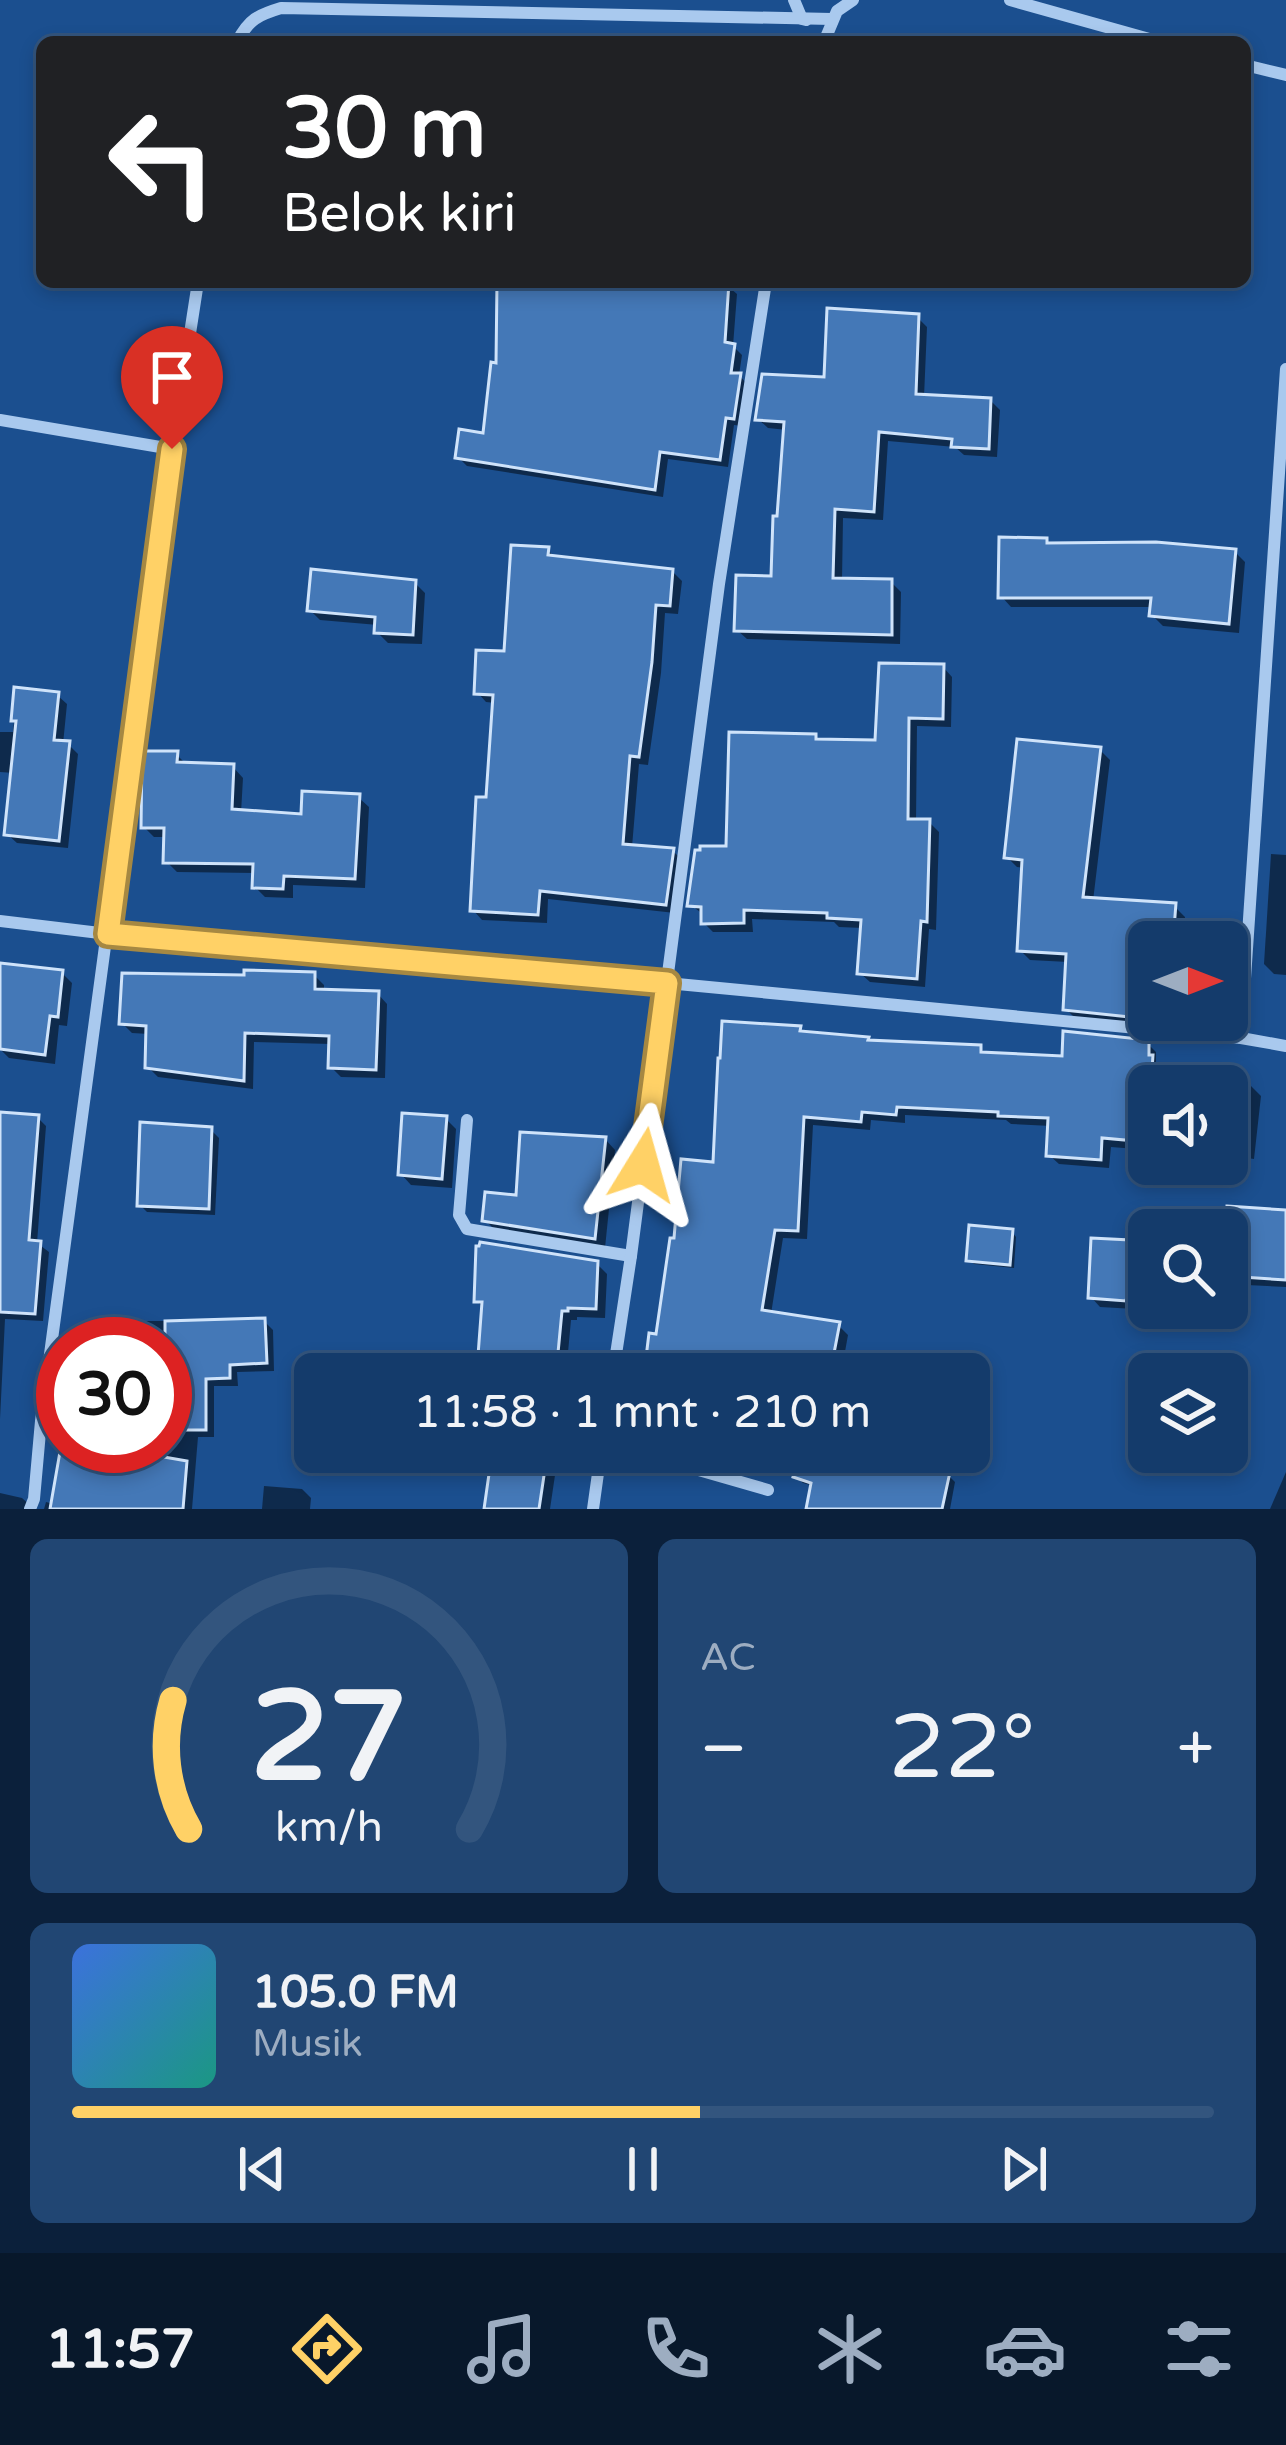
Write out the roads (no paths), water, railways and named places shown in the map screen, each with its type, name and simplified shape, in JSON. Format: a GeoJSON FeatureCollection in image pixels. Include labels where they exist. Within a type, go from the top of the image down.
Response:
{"type":"FeatureCollection","features":[{"type":"Feature","properties":{"kind":"street"},"geometry":{"type":"LineString","coordinates":[[794,0],[802,19]]}},
{"type":"Feature","properties":{"kind":"street"},"geometry":{"type":"LineString","coordinates":[[240,36],[257,15],[281,8],[802,19],[828,30],[837,11],[853,0]]}},
{"type":"Feature","properties":{"kind":"street"},"geometry":{"type":"LineString","coordinates":[[1010,0],[1139,36]]}},
{"type":"Feature","properties":{"kind":"street"},"geometry":{"type":"LineString","coordinates":[[1251,66],[1286,75]]}},
{"type":"Feature","properties":{"kind":"street"},"geometry":{"type":"LineString","coordinates":[[30,1509],[197,288]]}},
{"type":"Feature","properties":{"kind":"street"},"geometry":{"type":"LineString","coordinates":[[616,1353],[719,584],[765,288]]}},
{"type":"Feature","properties":{"kind":"street"},"geometry":{"type":"LineString","coordinates":[[1248,934],[1286,369]]}},
{"type":"Feature","properties":{"kind":"street"},"geometry":{"type":"LineString","coordinates":[[0,420],[172,449]]}},
{"type":"Feature","properties":{"kind":"street"},"geometry":{"type":"LineString","coordinates":[[0,921],[1128,1027]]}},
{"type":"Feature","properties":{"kind":"street"},"geometry":{"type":"LineString","coordinates":[[1248,1039],[1286,1046]]}},
{"type":"Feature","properties":{"kind":"street"},"geometry":{"type":"LineString","coordinates":[[467,1120],[459,1215],[467,1228],[631,1256]]}},
{"type":"Feature","properties":{"kind":"street"},"geometry":{"type":"LineString","coordinates":[[592,1509],[598,1473]]}},
{"type":"Feature","properties":{"kind":"street"},"geometry":{"type":"LineString","coordinates":[[709,1473],[768,1490]]}}]}
